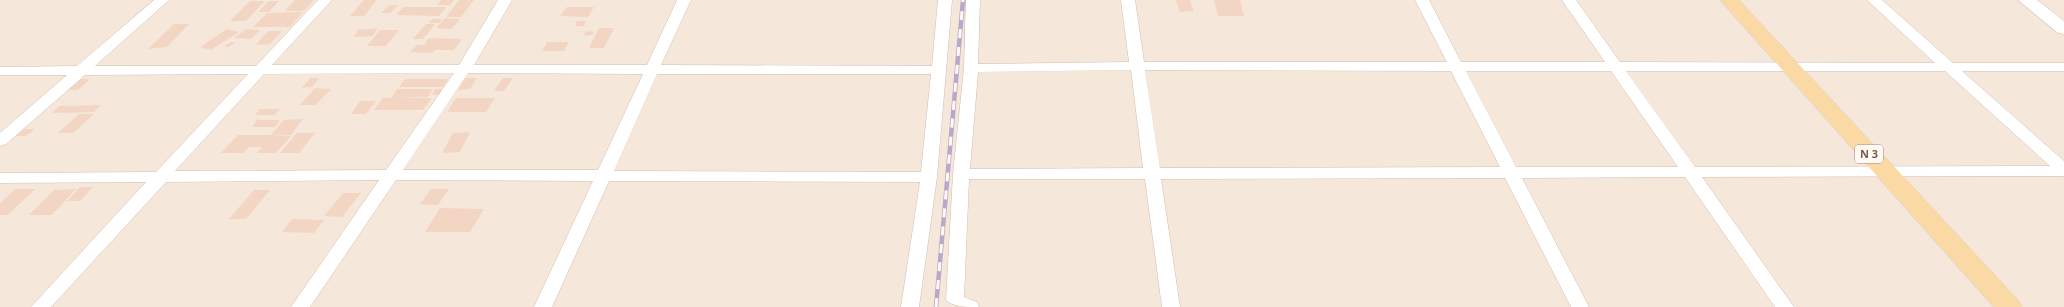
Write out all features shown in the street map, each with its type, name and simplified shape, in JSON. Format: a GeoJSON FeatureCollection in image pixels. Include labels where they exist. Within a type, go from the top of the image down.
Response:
{"type":"FeatureCollection","features":[{"type":"Feature","properties":{"kind":"main road","name":"N 3"},"geometry":{"type":"LineString","coordinates":[[1728,0],[2009,307]]}},
{"type":"Feature","properties":{"kind":"street"},"geometry":{"type":"LineString","coordinates":[[0,141],[162,0]]}},
{"type":"Feature","properties":{"kind":"street"},"geometry":{"type":"LineString","coordinates":[[40,307],[325,0]]}},
{"type":"Feature","properties":{"kind":"street"},"geometry":{"type":"LineString","coordinates":[[300,307],[464,69],[505,0]]}},
{"type":"Feature","properties":{"kind":"street"},"geometry":{"type":"LineString","coordinates":[[543,307],[684,0]]}},
{"type":"Feature","properties":{"kind":"street"},"geometry":{"type":"LineString","coordinates":[[910,307],[929,177],[945,0]]}},
{"type":"Feature","properties":{"kind":"street"},"geometry":{"type":"LineString","coordinates":[[970,307],[955,300],[960,174],[971,68],[974,0]]}},
{"type":"Feature","properties":{"kind":"street"},"geometry":{"type":"LineString","coordinates":[[1128,0],[1171,307]]}},
{"type":"Feature","properties":{"kind":"street"},"geometry":{"type":"LineString","coordinates":[[1422,0],[1580,307]]}},
{"type":"Feature","properties":{"kind":"street"},"geometry":{"type":"LineString","coordinates":[[1569,0],[1785,307]]}},
{"type":"Feature","properties":{"kind":"street"},"geometry":{"type":"LineString","coordinates":[[1874,0],[2064,171]]}},
{"type":"Feature","properties":{"kind":"street"},"geometry":{"type":"LineString","coordinates":[[2026,0],[2064,29]]}},
{"type":"Feature","properties":{"kind":"street"},"geometry":{"type":"LineString","coordinates":[[971,68],[1137,66],[2064,67]]}},
{"type":"Feature","properties":{"kind":"street"},"geometry":{"type":"LineString","coordinates":[[0,71],[464,69],[939,70]]}},
{"type":"Feature","properties":{"kind":"street"},"geometry":{"type":"LineString","coordinates":[[960,174],[2064,171]]}},
{"type":"Feature","properties":{"kind":"street"},"geometry":{"type":"LineString","coordinates":[[0,178],[391,175],[603,177],[929,177]]}},
{"type":"Feature","properties":{"kind":"shaded area"},"geometry":{"type":"Polygon","coordinates":[[[0,0],[2064,0],[2064,307],[0,307],[0,0]]]}},
{"type":"Feature","properties":{"kind":"building"},"geometry":{"type":"Polygon","coordinates":[[[295,0],[314,0],[304,11],[285,11],[295,0]]]}},
{"type":"Feature","properties":{"kind":"building"},"geometry":{"type":"Polygon","coordinates":[[[364,0],[377,0],[364,16],[350,16],[364,0]]]}},
{"type":"Feature","properties":{"kind":"building"},"geometry":{"type":"Polygon","coordinates":[[[441,0],[454,0],[450,5],[437,5],[441,0]]]}},
{"type":"Feature","properties":{"kind":"building"},"geometry":{"type":"Polygon","coordinates":[[[459,0],[474,0],[461,17],[446,17],[459,0]]]}},
{"type":"Feature","properties":{"kind":"building"},"geometry":{"type":"Polygon","coordinates":[[[1176,0],[1190,0],[1194,11],[1180,12],[1176,0]]]}},
{"type":"Feature","properties":{"kind":"building"},"geometry":{"type":"Polygon","coordinates":[[[1214,0],[1240,0],[1244,16],[1218,16],[1214,0]]]}},
{"type":"Feature","properties":{"kind":"building"},"geometry":{"type":"Polygon","coordinates":[[[250,1],[265,1],[246,21],[230,21],[250,1]]]}},
{"type":"Feature","properties":{"kind":"building"},"geometry":{"type":"Polygon","coordinates":[[[269,1],[279,1],[269,12],[258,12],[269,1]]]}},
{"type":"Feature","properties":{"kind":"building"},"geometry":{"type":"Polygon","coordinates":[[[389,5],[398,5],[391,13],[381,13],[389,5]]]}},
{"type":"Feature","properties":{"kind":"building"},"geometry":{"type":"Polygon","coordinates":[[[403,7],[446,7],[439,16],[396,15],[403,7]]]}},
{"type":"Feature","properties":{"kind":"building"},"geometry":{"type":"Polygon","coordinates":[[[567,7],[594,7],[588,17],[560,16],[567,7]]]}},
{"type":"Feature","properties":{"kind":"building"},"geometry":{"type":"Polygon","coordinates":[[[303,12],[290,27],[253,27],[267,13],[303,12]]]}},
{"type":"Feature","properties":{"kind":"building"},"geometry":{"type":"Polygon","coordinates":[[[445,18],[460,19],[452,29],[436,28],[445,18]]]}},
{"type":"Feature","properties":{"kind":"building"},"geometry":{"type":"Polygon","coordinates":[[[432,19],[442,19],[439,23],[429,23],[432,19]]]}},
{"type":"Feature","properties":{"kind":"building"},"geometry":{"type":"Polygon","coordinates":[[[577,21],[586,21],[584,26],[575,26],[577,21]]]}},
{"type":"Feature","properties":{"kind":"building"},"geometry":{"type":"Polygon","coordinates":[[[174,24],[189,24],[167,47],[148,49],[174,24]]]}},
{"type":"Feature","properties":{"kind":"building"},"geometry":{"type":"Polygon","coordinates":[[[426,24],[435,24],[423,39],[413,39],[426,24]]]}},
{"type":"Feature","properties":{"kind":"building"},"geometry":{"type":"Polygon","coordinates":[[[377,28],[373,36],[354,37],[358,30],[377,28]]]}},
{"type":"Feature","properties":{"kind":"building"},"geometry":{"type":"Polygon","coordinates":[[[599,28],[614,28],[604,48],[589,48],[599,28]]]}},
{"type":"Feature","properties":{"kind":"building"},"geometry":{"type":"Polygon","coordinates":[[[227,29],[239,32],[211,50],[200,47],[227,29]]]}},
{"type":"Feature","properties":{"kind":"building"},"geometry":{"type":"Polygon","coordinates":[[[247,29],[260,30],[251,39],[233,38],[247,29]]]}},
{"type":"Feature","properties":{"kind":"building"},"geometry":{"type":"Polygon","coordinates":[[[380,30],[399,30],[386,46],[367,46],[380,30]]]}},
{"type":"Feature","properties":{"kind":"building"},"geometry":{"type":"Polygon","coordinates":[[[268,31],[282,31],[270,44],[256,45],[268,31]]]}},
{"type":"Feature","properties":{"kind":"building"},"geometry":{"type":"Polygon","coordinates":[[[593,31],[593,35],[584,36],[585,32],[593,31]]]}},
{"type":"Feature","properties":{"kind":"building"},"geometry":{"type":"Polygon","coordinates":[[[429,38],[462,39],[454,50],[435,50],[433,53],[410,52],[417,45],[424,45],[429,38]]]}},
{"type":"Feature","properties":{"kind":"building"},"geometry":{"type":"Polygon","coordinates":[[[231,42],[235,43],[228,47],[224,46],[231,42]]]}},
{"type":"Feature","properties":{"kind":"building"},"geometry":{"type":"Polygon","coordinates":[[[547,42],[569,42],[564,51],[542,51],[547,42]]]}},
{"type":"Feature","properties":{"kind":"building"},"geometry":{"type":"Polygon","coordinates":[[[310,78],[319,78],[312,87],[302,88],[310,78]]]}},
{"type":"Feature","properties":{"kind":"building"},"geometry":{"type":"Polygon","coordinates":[[[465,78],[477,78],[470,89],[458,90],[465,78]]]}},
{"type":"Feature","properties":{"kind":"building"},"geometry":{"type":"Polygon","coordinates":[[[503,78],[513,78],[504,91],[494,91],[503,78]]]}},
{"type":"Feature","properties":{"kind":"building"},"geometry":{"type":"Polygon","coordinates":[[[80,79],[90,79],[78,90],[67,90],[80,79]]]}},
{"type":"Feature","properties":{"kind":"building"},"geometry":{"type":"Polygon","coordinates":[[[405,79],[448,79],[443,87],[399,87],[405,79]]]}},
{"type":"Feature","properties":{"kind":"building"},"geometry":{"type":"Polygon","coordinates":[[[315,88],[331,89],[316,105],[300,105],[315,88]]]}},
{"type":"Feature","properties":{"kind":"building"},"geometry":{"type":"Polygon","coordinates":[[[397,89],[433,89],[428,97],[391,98],[397,89]]]}},
{"type":"Feature","properties":{"kind":"building"},"geometry":{"type":"Polygon","coordinates":[[[435,89],[442,89],[439,95],[432,95],[435,89]]]}},
{"type":"Feature","properties":{"kind":"building"},"geometry":{"type":"Polygon","coordinates":[[[383,98],[432,98],[423,110],[374,110],[383,98]]]}},
{"type":"Feature","properties":{"kind":"building"},"geometry":{"type":"Polygon","coordinates":[[[456,98],[495,98],[486,112],[447,112],[456,98]]]}},
{"type":"Feature","properties":{"kind":"building"},"geometry":{"type":"Polygon","coordinates":[[[360,101],[376,101],[366,114],[351,114],[360,101]]]}},
{"type":"Feature","properties":{"kind":"building"},"geometry":{"type":"Polygon","coordinates":[[[101,105],[94,112],[52,113],[59,106],[101,105]]]}},
{"type":"Feature","properties":{"kind":"building"},"geometry":{"type":"Polygon","coordinates":[[[260,109],[280,109],[275,115],[255,115],[260,109]]]}},
{"type":"Feature","properties":{"kind":"building"},"geometry":{"type":"Polygon","coordinates":[[[79,114],[94,114],[73,133],[58,133],[79,114]]]}},
{"type":"Feature","properties":{"kind":"building"},"geometry":{"type":"Polygon","coordinates":[[[303,119],[291,135],[271,135],[284,120],[303,119]]]}},
{"type":"Feature","properties":{"kind":"building"},"geometry":{"type":"Polygon","coordinates":[[[257,120],[280,120],[275,127],[252,127],[257,120]]]}},
{"type":"Feature","properties":{"kind":"building"},"geometry":{"type":"Polygon","coordinates":[[[24,129],[35,129],[26,136],[15,136],[24,129]]]}},
{"type":"Feature","properties":{"kind":"building"},"geometry":{"type":"Polygon","coordinates":[[[470,132],[460,152],[442,153],[453,133],[470,132]]]}},
{"type":"Feature","properties":{"kind":"building"},"geometry":{"type":"Polygon","coordinates":[[[297,133],[315,133],[299,153],[280,153],[297,133]]]}},
{"type":"Feature","properties":{"kind":"building"},"geometry":{"type":"Polygon","coordinates":[[[238,135],[291,136],[276,153],[257,153],[262,147],[249,147],[243,153],[221,153],[238,135]]]}},
{"type":"Feature","properties":{"kind":"building"},"geometry":{"type":"Polygon","coordinates":[[[80,187],[93,187],[80,201],[67,201],[80,187]]]}},
{"type":"Feature","properties":{"kind":"building"},"geometry":{"type":"Polygon","coordinates":[[[15,189],[35,189],[8,215],[0,215],[0,203],[15,189]]]}},
{"type":"Feature","properties":{"kind":"building"},"geometry":{"type":"Polygon","coordinates":[[[76,189],[52,215],[29,215],[54,190],[76,189]]]}},
{"type":"Feature","properties":{"kind":"building"},"geometry":{"type":"Polygon","coordinates":[[[431,189],[449,189],[438,205],[420,204],[431,189]]]}},
{"type":"Feature","properties":{"kind":"building"},"geometry":{"type":"Polygon","coordinates":[[[254,190],[270,190],[246,219],[229,219],[254,190]]]}},
{"type":"Feature","properties":{"kind":"building"},"geometry":{"type":"Polygon","coordinates":[[[343,193],[361,193],[342,217],[324,216],[343,193]]]}},
{"type":"Feature","properties":{"kind":"building"},"geometry":{"type":"Polygon","coordinates":[[[440,208],[484,209],[470,232],[425,232],[440,208]]]}},
{"type":"Feature","properties":{"kind":"building"},"geometry":{"type":"Polygon","coordinates":[[[292,219],[324,220],[314,233],[282,232],[292,219]]]}},
{"type":"Feature","properties":{"kind":"railway"},"geometry":{"type":"LineString","coordinates":[[936,307],[963,0]]}}]}
